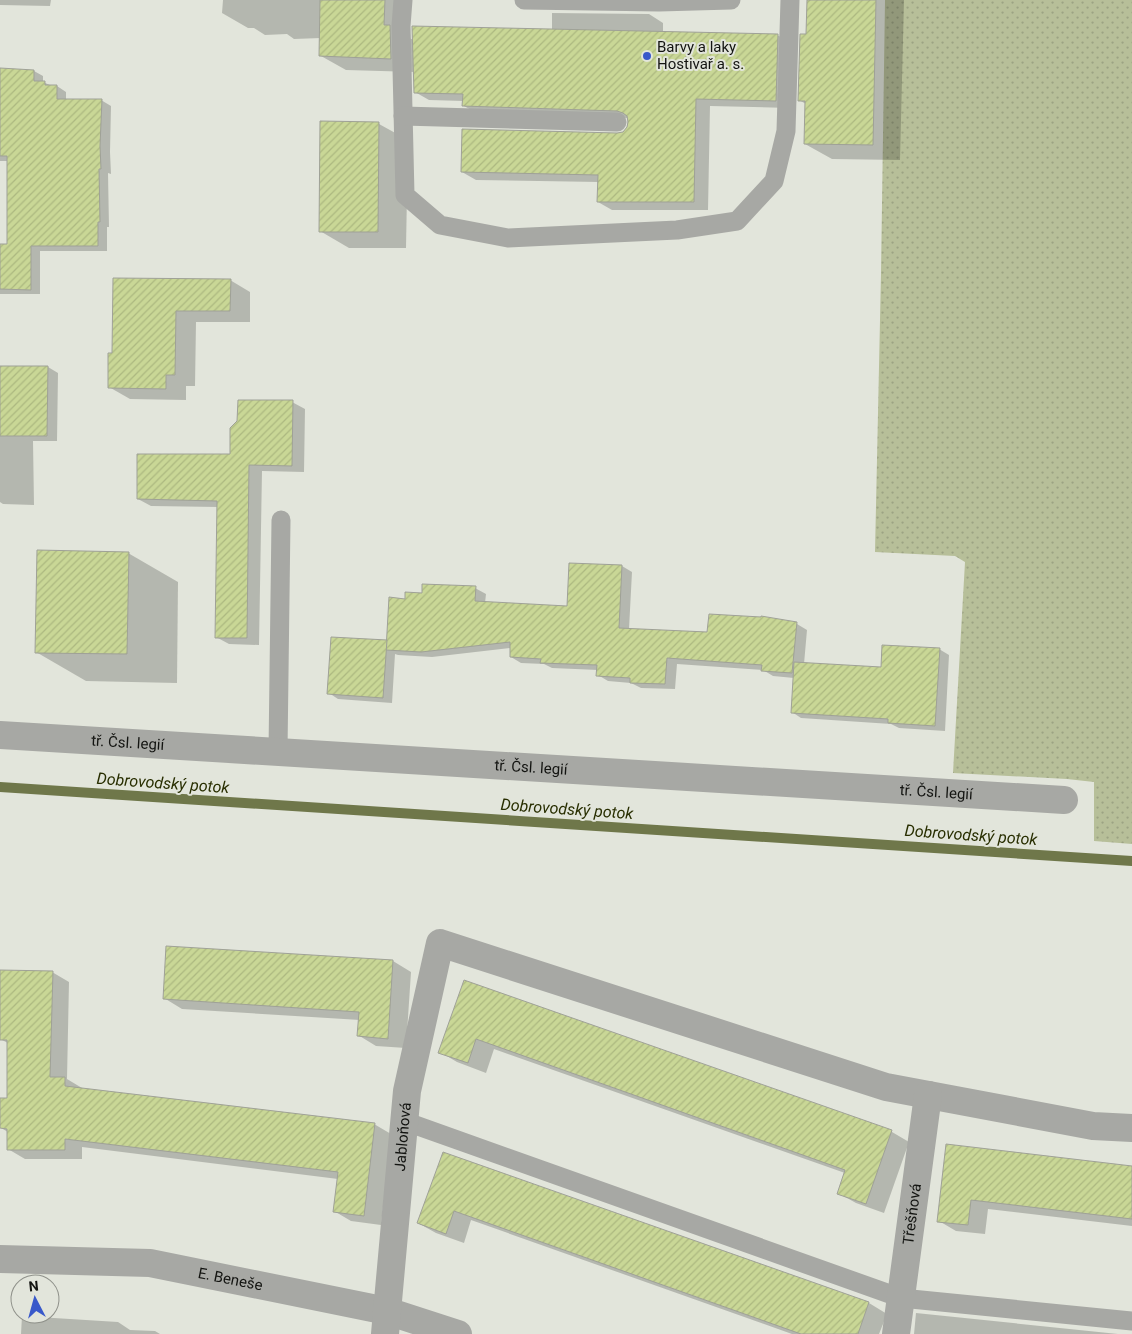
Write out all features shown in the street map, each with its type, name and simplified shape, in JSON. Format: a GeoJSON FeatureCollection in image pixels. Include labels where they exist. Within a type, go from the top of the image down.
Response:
{"type":"FeatureCollection","features":[{"type":"Feature","properties":{"kind":"street","name":"tř. Čsl. legií"},"geometry":{"type":"LineString","coordinates":[[0,734],[1064,800]]}},
{"type":"Feature","properties":{"kind":"street","name":"Jabloňová"},"geometry":{"type":"LineString","coordinates":[[386,1322],[407,1091],[440,943],[886,1087],[928,1095]]}},
{"type":"Feature","properties":{"kind":"street"},"geometry":{"type":"LineString","coordinates":[[928,1095],[1093,1126],[1132,1128]]}},
{"type":"Feature","properties":{"kind":"street","name":"Třešňová"},"geometry":{"type":"LineString","coordinates":[[896,1334],[928,1095]]}},
{"type":"Feature","properties":{"kind":"street","name":"E. Beneše"},"geometry":{"type":"LineString","coordinates":[[0,1259],[150,1262],[386,1322],[458,1334]]}},
{"type":"Feature","properties":{"kind":"lane"},"geometry":{"type":"LineString","coordinates":[[402,0],[405,195],[440,224],[508,238],[678,230],[737,221],[774,181],[778,165],[786,131],[790,0]]}},
{"type":"Feature","properties":{"kind":"lane"},"geometry":{"type":"LineString","coordinates":[[524,0],[659,2],[731,0]]}},
{"type":"Feature","properties":{"kind":"lane"},"geometry":{"type":"LineString","coordinates":[[403,116],[617,122]]}},
{"type":"Feature","properties":{"kind":"lane"},"geometry":{"type":"LineString","coordinates":[[278,752],[281,520]]}},
{"type":"Feature","properties":{"kind":"lane"},"geometry":{"type":"LineString","coordinates":[[404,1121],[901,1298],[1132,1320]]}},
{"type":"Feature","properties":{"kind":"green space"},"geometry":{"type":"Polygon","coordinates":[[[885,0],[1132,0],[1132,844],[1094,841],[1094,782],[953,773],[965,562],[955,556],[875,552],[885,0]]]}},
{"type":"Feature","properties":{"kind":"building"},"geometry":{"type":"Polygon","coordinates":[[[320,0],[385,0],[384,25],[390,25],[391,59],[319,56],[320,0]]]}},
{"type":"Feature","properties":{"kind":"building"},"geometry":{"type":"Polygon","coordinates":[[[807,0],[876,0],[873,145],[804,144],[805,101],[798,101],[800,34],[806,34],[807,0]]]}},
{"type":"Feature","properties":{"kind":"building"},"geometry":{"type":"Polygon","coordinates":[[[412,26],[778,34],[776,101],[696,99],[694,202],[597,202],[598,175],[461,172],[462,129],[617,133],[623,132],[627,127],[627,116],[617,111],[462,106],[463,94],[414,93],[412,26]]]}},
{"type":"Feature","properties":{"kind":"building"},"geometry":{"type":"Polygon","coordinates":[[[0,68],[34,70],[34,81],[45,81],[45,85],[57,85],[57,99],[102,99],[98,246],[31,246],[31,290],[0,289],[0,244],[7,244],[7,156],[0,156],[0,68]]]}},
{"type":"Feature","properties":{"kind":"building"},"geometry":{"type":"Polygon","coordinates":[[[320,121],[379,122],[378,232],[319,232],[320,121]]]}},
{"type":"Feature","properties":{"kind":"building"},"geometry":{"type":"Polygon","coordinates":[[[113,278],[231,279],[230,311],[176,311],[175,375],[166,375],[166,389],[108,388],[108,353],[112,353],[113,278]]]}},
{"type":"Feature","properties":{"kind":"building"},"geometry":{"type":"Polygon","coordinates":[[[0,366],[48,366],[47,436],[0,436],[0,366]]]}},
{"type":"Feature","properties":{"kind":"building"},"geometry":{"type":"Polygon","coordinates":[[[238,400],[293,400],[292,466],[249,465],[247,638],[215,638],[217,501],[137,499],[137,454],[230,454],[230,428],[237,421],[238,400]]]}},
{"type":"Feature","properties":{"kind":"building"},"geometry":{"type":"Polygon","coordinates":[[[37,550],[129,552],[127,654],[35,653],[37,550]]]}},
{"type":"Feature","properties":{"kind":"building"},"geometry":{"type":"Polygon","coordinates":[[[569,563],[622,565],[619,628],[707,632],[709,614],[761,616],[797,622],[792,673],[761,671],[762,665],[667,658],[665,684],[630,683],[630,678],[596,676],[597,665],[540,663],[541,659],[510,657],[510,642],[421,652],[386,650],[389,597],[405,599],[405,592],[422,593],[422,584],[476,586],[475,601],[567,606],[569,563]]]}},
{"type":"Feature","properties":{"kind":"building"},"geometry":{"type":"Polygon","coordinates":[[[331,637],[387,640],[383,698],[327,694],[331,637]]]}},
{"type":"Feature","properties":{"kind":"building"},"geometry":{"type":"Polygon","coordinates":[[[882,645],[940,648],[935,726],[888,723],[888,719],[791,713],[794,662],[881,667],[882,645]]]}},
{"type":"Feature","properties":{"kind":"building"},"geometry":{"type":"Polygon","coordinates":[[[166,946],[393,960],[388,1039],[357,1036],[359,1012],[163,999],[166,946]]]}},
{"type":"Feature","properties":{"kind":"building"},"geometry":{"type":"Polygon","coordinates":[[[0,970],[53,971],[50,1077],[65,1077],[65,1086],[375,1123],[364,1216],[333,1212],[338,1172],[65,1139],[65,1150],[7,1150],[7,1129],[0,1128],[0,1098],[7,1098],[7,1040],[0,1040],[0,970]]]}},
{"type":"Feature","properties":{"kind":"building"},"geometry":{"type":"Polygon","coordinates":[[[464,980],[892,1130],[866,1204],[837,1194],[845,1170],[476,1039],[468,1063],[438,1053],[464,980]]]}},
{"type":"Feature","properties":{"kind":"building"},"geometry":{"type":"Polygon","coordinates":[[[946,1144],[1132,1166],[1132,1219],[971,1200],[968,1225],[937,1222],[946,1144]]]}},
{"type":"Feature","properties":{"kind":"building"},"geometry":{"type":"Polygon","coordinates":[[[443,1152],[869,1302],[858,1334],[801,1334],[454,1211],[446,1234],[417,1223],[443,1152]]]}},
{"type":"Feature","properties":{"kind":"waterway","name":"Dobrovodský potok"},"geometry":{"type":"LineString","coordinates":[[0,787],[1132,861]]}},
{"type":"Feature","properties":{"kind":"place","name":"Barvy a laky Hostivař a. s."},"geometry":{"type":"Point","coordinates":[647,56]}}]}
